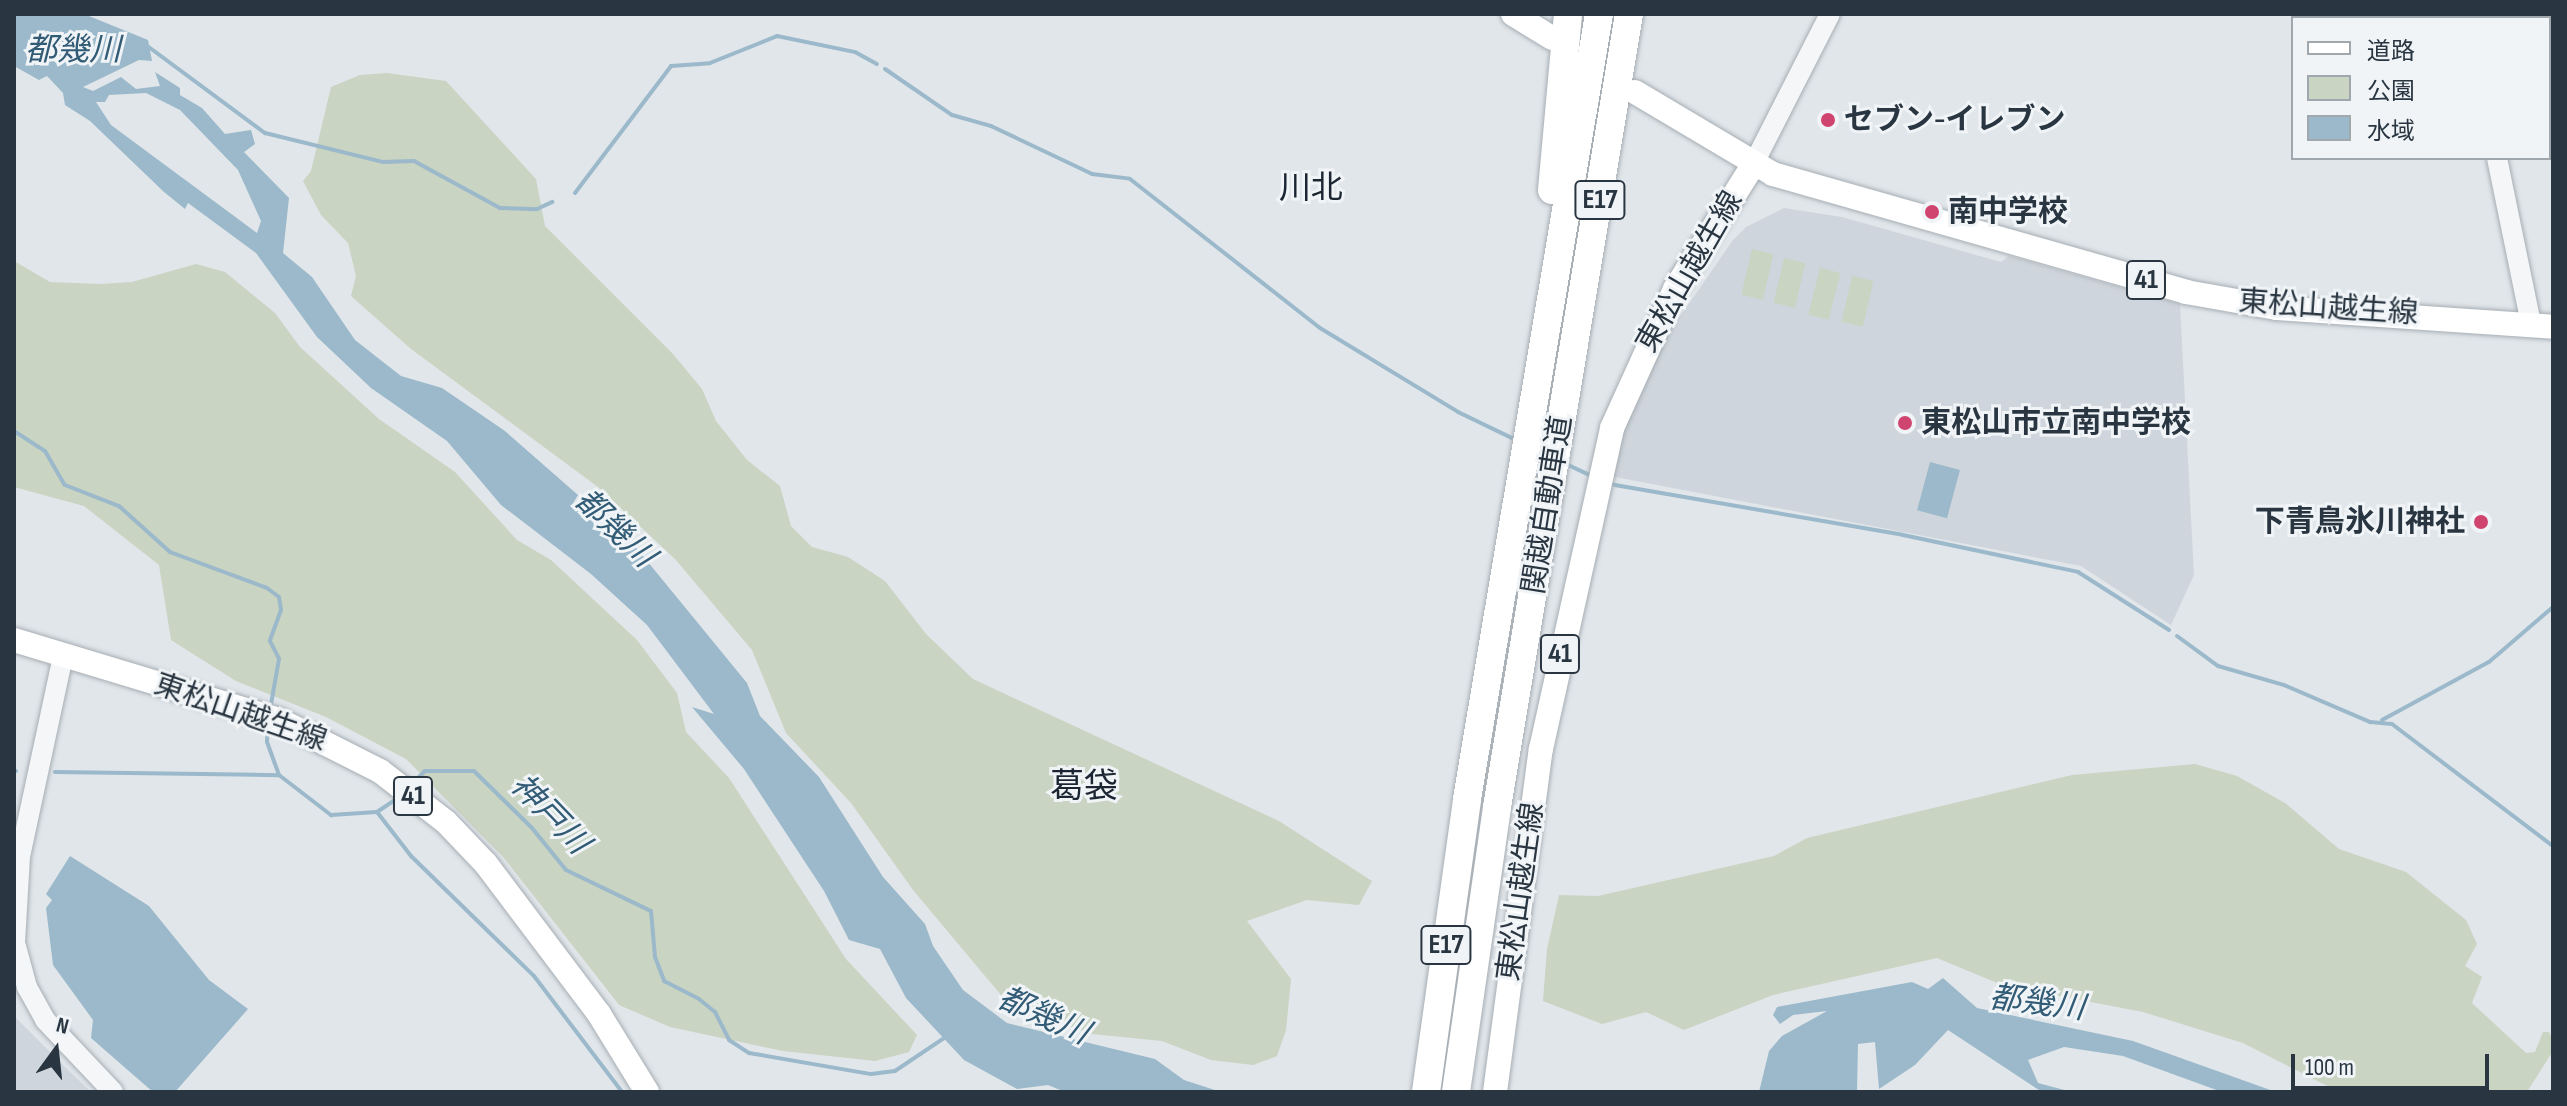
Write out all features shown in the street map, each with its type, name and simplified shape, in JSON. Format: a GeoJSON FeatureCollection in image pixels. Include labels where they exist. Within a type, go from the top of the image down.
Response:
{"type":"FeatureCollection","features":[{"type":"Feature","properties":{"kind":"highway"},"geometry":{"type":"LineString","coordinates":[[1536,374],[1568,14]]}},
{"type":"Feature","properties":{"kind":"highway","name":"関越自動車道"},"geometry":{"type":"LineString","coordinates":[[1426,1092],[1467,799],[1536,374],[1599,14]]}},
{"type":"Feature","properties":{"kind":"highway","name":"関越自動車道"},"geometry":{"type":"LineString","coordinates":[[1456,1092],[1497,807],[1629,14]]}},
{"type":"Feature","properties":{"kind":"highway"},"geometry":{"type":"LineString","coordinates":[[1594,238],[1645,14]]}},
{"type":"Feature","properties":{"kind":"main road"},"geometry":{"type":"LineString","coordinates":[[1513,14],[1552,38]]}},
{"type":"Feature","properties":{"kind":"main road"},"geometry":{"type":"LineString","coordinates":[[1635,92],[1753,165]]}},
{"type":"Feature","properties":{"kind":"main road","name":"東松山越生線"},"geometry":{"type":"LineString","coordinates":[[1495,1092],[1530,816],[1595,493],[1612,428],[1675,289],[1753,165],[1902,212],[2243,305],[2542,325]]}},
{"type":"Feature","properties":{"kind":"main road","name":"東松山越生線"},"geometry":{"type":"LineString","coordinates":[[14,640],[279,720],[380,771],[446,822],[486,864],[599,1014],[647,1092]]}},
{"type":"Feature","properties":{"kind":"street"},"geometry":{"type":"LineString","coordinates":[[1753,165],[1830,14]]}},
{"type":"Feature","properties":{"kind":"street"},"geometry":{"type":"LineString","coordinates":[[2498,160],[2542,325]]}},
{"type":"Feature","properties":{"kind":"street"},"geometry":{"type":"LineString","coordinates":[[63,656],[20,856],[15,943],[27,987],[45,1020],[113,1092]]}},
{"type":"Feature","properties":{"kind":"shaded area","name":"東松山市立南中学校"},"geometry":{"type":"Polygon","coordinates":[[[1784,208],[1842,217],[2001,262],[2009,256],[2180,304],[2194,575],[2171,625],[2081,566],[1610,476],[1621,434],[1661,344],[1733,240],[1746,227],[1784,208]]]}},
{"type":"Feature","properties":{"kind":"shaded area"},"geometry":{"type":"Polygon","coordinates":[[[14,1016],[64,1066],[91,1092],[14,1092],[14,1016]]]}},
{"type":"Feature","properties":{"kind":"green space"},"geometry":{"type":"Polygon","coordinates":[[[387,73],[446,81],[536,179],[545,226],[673,354],[702,389],[716,421],[747,460],[780,486],[791,526],[812,547],[848,557],[885,581],[926,634],[973,679],[1279,821],[1372,881],[1359,905],[1307,900],[1247,921],[1291,979],[1286,1030],[1277,1056],[1253,1065],[1211,1060],[1162,1041],[1092,1034],[1037,1015],[1001,995],[913,890],[851,803],[786,733],[752,650],[675,559],[598,487],[411,349],[351,296],[356,276],[348,243],[321,215],[303,181],[311,171],[331,87],[360,75],[387,73]]]}},
{"type":"Feature","properties":{"kind":"green space"},"geometry":{"type":"Polygon","coordinates":[[[1752,249],[1773,254],[1763,300],[1741,295],[1752,249]]]}},
{"type":"Feature","properties":{"kind":"green space"},"geometry":{"type":"Polygon","coordinates":[[[1784,258],[1805,263],[1795,308],[1774,303],[1784,258]]]}},
{"type":"Feature","properties":{"kind":"green space"},"geometry":{"type":"Polygon","coordinates":[[[14,261],[50,282],[132,282],[196,264],[225,272],[275,313],[300,347],[379,419],[455,472],[517,540],[551,560],[637,640],[677,693],[686,732],[729,778],[846,959],[917,1035],[909,1052],[875,1061],[783,1051],[670,1027],[619,1005],[504,858],[406,759],[326,717],[236,681],[171,640],[159,565],[84,506],[14,487],[14,261]]]}},
{"type":"Feature","properties":{"kind":"green space"},"geometry":{"type":"Polygon","coordinates":[[[1820,268],[1840,273],[1829,320],[1808,315],[1820,268]]]}},
{"type":"Feature","properties":{"kind":"green space"},"geometry":{"type":"Polygon","coordinates":[[[1852,276],[1873,281],[1863,327],[1841,322],[1852,276]]]}},
{"type":"Feature","properties":{"kind":"green space"},"geometry":{"type":"Polygon","coordinates":[[[2195,764],[2237,776],[2285,803],[2339,849],[2406,872],[2466,920],[2477,944],[2465,966],[2482,977],[2472,1003],[2526,1053],[2535,1052],[2543,1032],[2549,1032],[2553,1040],[2553,1051],[2527,1092],[2339,1092],[2243,1043],[2143,1012],[2002,985],[1937,958],[1773,995],[1684,1030],[1646,1012],[1602,1024],[1543,1001],[1547,949],[1559,895],[1598,896],[1774,856],[1807,838],[2072,775],[2195,764]]]}},
{"type":"Feature","properties":{"kind":"water","name":"都幾川"},"geometry":{"type":"Polygon","coordinates":[[[14,14],[84,14],[148,40],[152,61],[139,60],[83,87],[93,91],[121,77],[136,89],[160,86],[155,72],[180,88],[180,95],[202,108],[225,134],[251,130],[255,144],[244,152],[289,198],[283,253],[312,277],[355,340],[401,376],[442,388],[505,431],[578,495],[572,505],[634,545],[747,683],[760,716],[819,777],[883,877],[925,924],[933,946],[963,990],[1007,1023],[1155,1059],[1184,1080],[1221,1092],[1065,1092],[1048,1085],[1017,1089],[964,1060],[906,998],[880,949],[849,940],[824,891],[744,769],[692,707],[714,714],[647,625],[591,574],[501,505],[447,441],[371,388],[317,337],[256,253],[188,203],[185,209],[164,192],[90,121],[65,105],[63,93],[47,76],[39,80],[14,66],[14,14]],[[146,93],[109,95],[105,102],[96,102],[111,125],[257,233],[261,221],[238,170],[180,110],[146,93]]]}},
{"type":"Feature","properties":{"kind":"water"},"geometry":{"type":"Polygon","coordinates":[[[1930,462],[1960,470],[1947,518],[1917,510],[1930,462]]]}},
{"type":"Feature","properties":{"kind":"water"},"geometry":{"type":"Polygon","coordinates":[[[70,856],[149,906],[209,980],[248,1009],[175,1092],[153,1092],[91,1038],[93,1020],[53,965],[46,908],[52,900],[46,894],[70,856]]]}},
{"type":"Feature","properties":{"kind":"water"},"geometry":{"type":"Polygon","coordinates":[[[1943,978],[1977,1008],[2133,1041],[2276,1092],[2222,1092],[2123,1056],[2064,1047],[2028,1060],[2038,1083],[2072,1092],[2042,1092],[1948,1030],[1915,1065],[1879,1089],[1875,1042],[1858,1044],[1857,1092],[1759,1092],[1769,1051],[1782,1036],[1827,1011],[1793,1015],[1780,1024],[1773,1015],[1777,1007],[1912,982],[1928,989],[1943,978]]]}},
{"type":"Feature","properties":{"kind":"waterway"},"geometry":{"type":"LineString","coordinates":[[575,193],[671,66],[710,63],[777,36],[855,52],[877,64]]}},
{"type":"Feature","properties":{"kind":"waterway"},"geometry":{"type":"LineString","coordinates":[[146,45],[265,133],[383,162],[414,161],[500,208],[537,209],[552,202]]}},
{"type":"Feature","properties":{"kind":"waterway"},"geometry":{"type":"LineString","coordinates":[[885,69],[952,115],[991,126],[1092,174],[1130,179],[1320,328],[1458,412],[1518,441]]}},
{"type":"Feature","properties":{"kind":"waterway"},"geometry":{"type":"LineString","coordinates":[[14,431],[45,451],[65,485],[119,506],[170,552],[267,588],[279,597],[281,610],[270,641],[279,659],[270,710]]}},
{"type":"Feature","properties":{"kind":"waterway"},"geometry":{"type":"LineString","coordinates":[[1566,464],[1594,477]]}},
{"type":"Feature","properties":{"kind":"waterway"},"geometry":{"type":"LineString","coordinates":[[1609,484],[1903,535],[2078,572],[2169,630]]}},
{"type":"Feature","properties":{"kind":"waterway"},"geometry":{"type":"LineString","coordinates":[[2382,720],[2489,662],[2553,607]]}},
{"type":"Feature","properties":{"kind":"waterway"},"geometry":{"type":"LineString","coordinates":[[2177,636],[2218,666],[2284,685],[2370,722],[2392,724],[2553,846]]}},
{"type":"Feature","properties":{"kind":"waterway"},"geometry":{"type":"LineString","coordinates":[[268,727],[267,742],[279,775]]}},
{"type":"Feature","properties":{"kind":"waterway","name":"神戸川"},"geometry":{"type":"LineString","coordinates":[[412,784],[425,771],[474,771],[532,828],[566,870],[651,911],[655,957],[664,981],[699,999],[715,1012],[729,1040],[749,1053],[871,1074],[895,1071],[947,1036]]}},
{"type":"Feature","properties":{"kind":"waterway","name":"神戸川"},"geometry":{"type":"LineString","coordinates":[[55,772],[279,775],[331,815],[377,812],[401,796]]}},
{"type":"Feature","properties":{"kind":"waterway"},"geometry":{"type":"LineString","coordinates":[[377,812],[411,856],[534,976],[622,1092]]}},
{"type":"Feature","properties":{"kind":"place","name":"セブン-イレブン"},"geometry":{"type":"Point","coordinates":[1828,120]}},
{"type":"Feature","properties":{"kind":"place","name":"南中学校"},"geometry":{"type":"Point","coordinates":[1932,212]}},
{"type":"Feature","properties":{"kind":"place","name":"東松山市立南中学校"},"geometry":{"type":"Point","coordinates":[1905,423]}},
{"type":"Feature","properties":{"kind":"place","name":"下青鳥氷川神社"},"geometry":{"type":"Point","coordinates":[2481,522]}},
{"type":"Feature","properties":{"kind":"district","name":"川北"},"geometry":{"type":"Point","coordinates":[1311,189]}},
{"type":"Feature","properties":{"kind":"district","name":"葛袋"},"geometry":{"type":"Point","coordinates":[1084,787]}}]}
